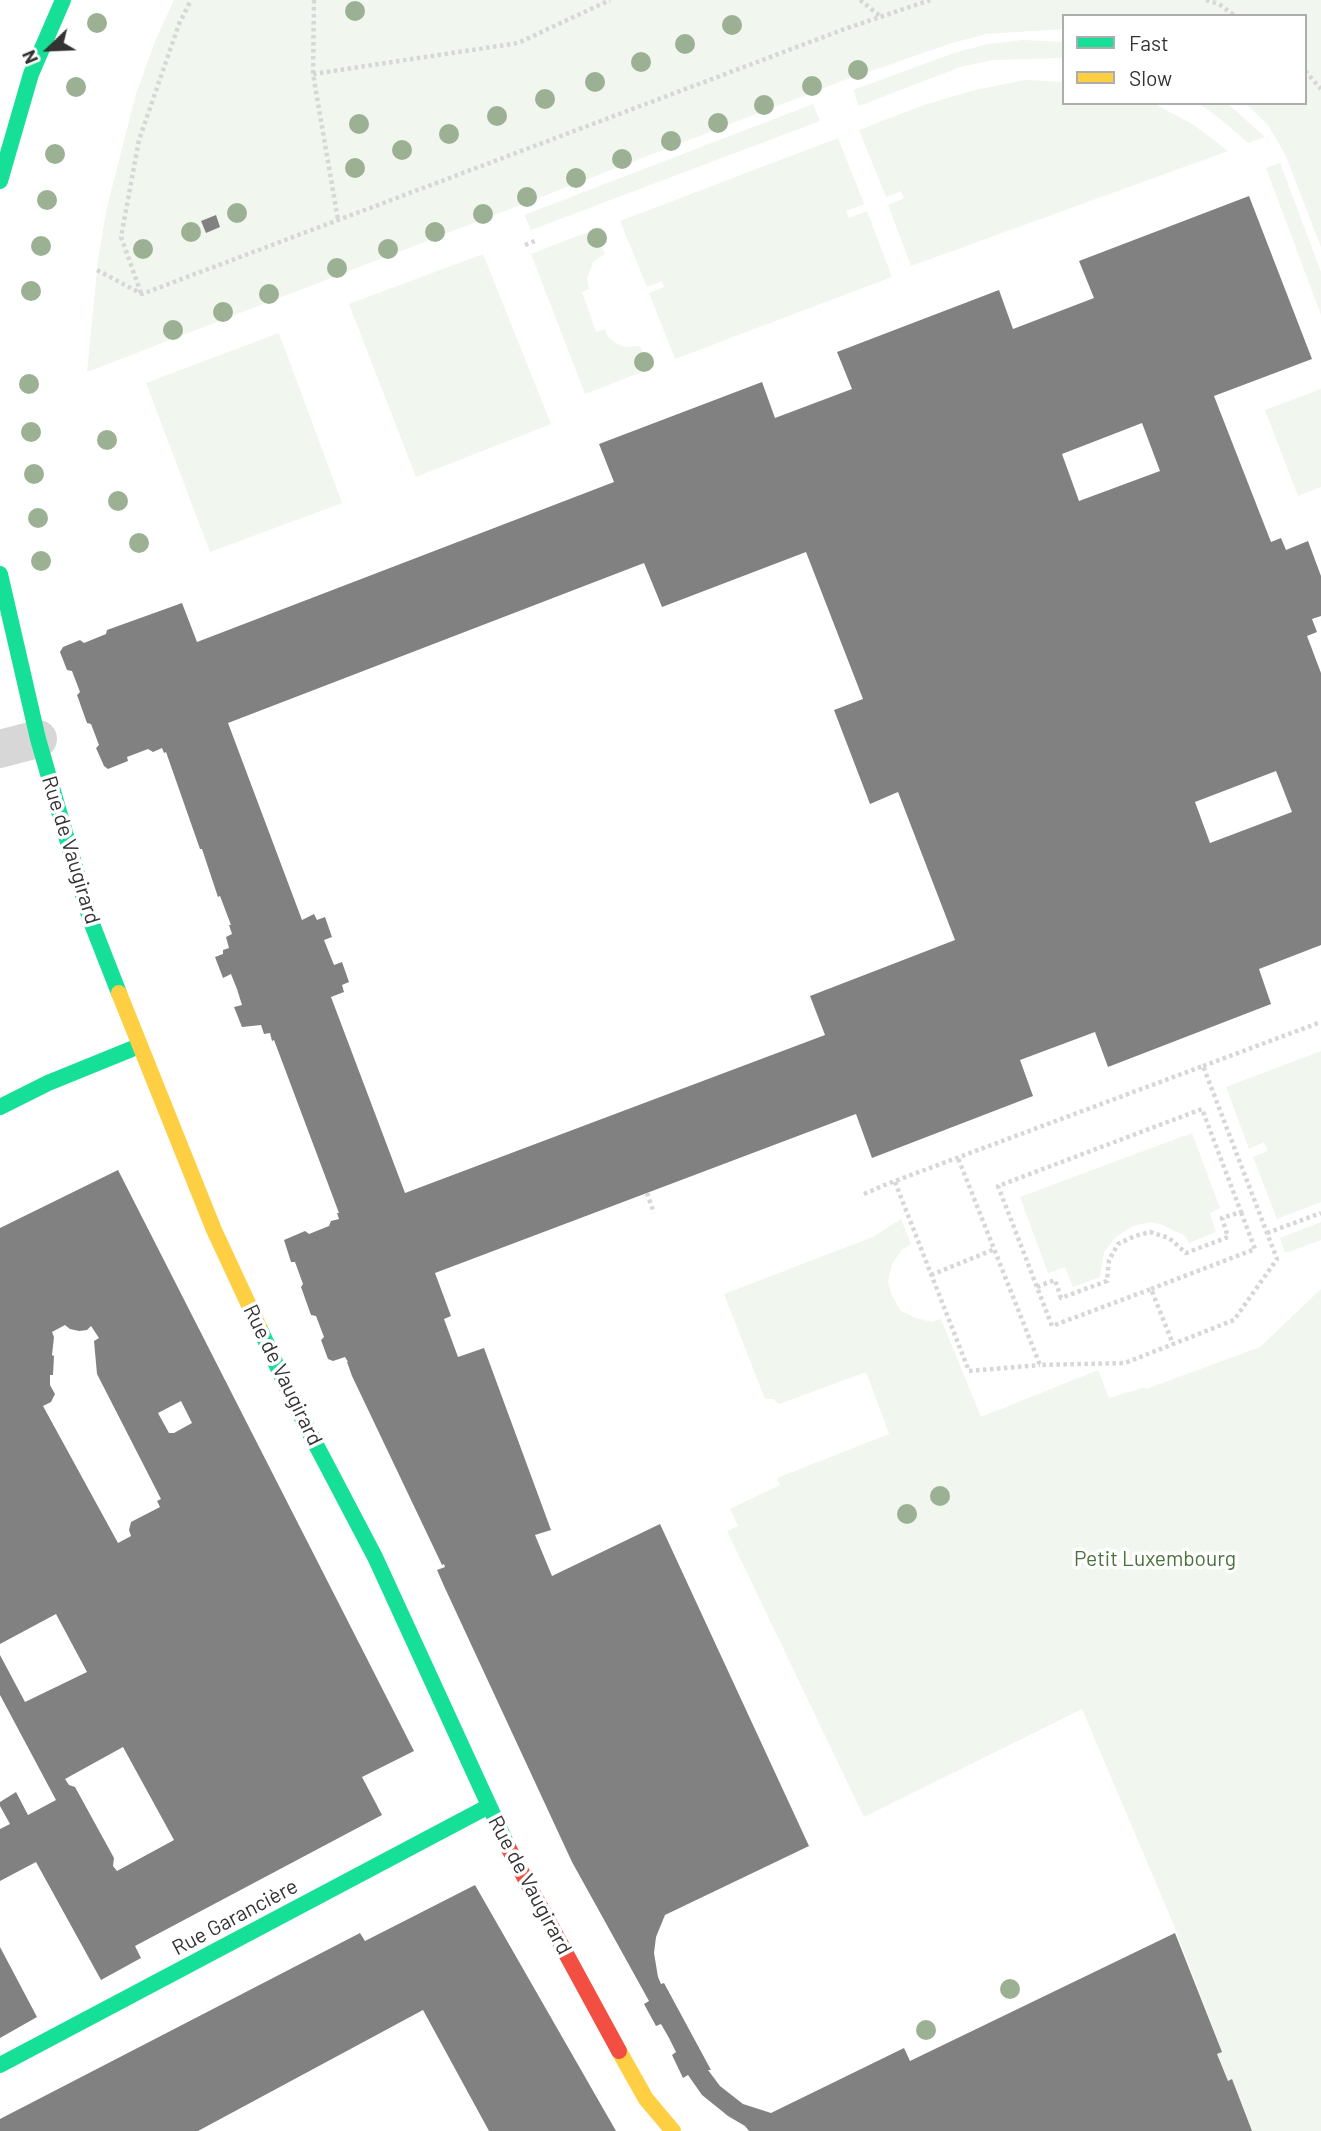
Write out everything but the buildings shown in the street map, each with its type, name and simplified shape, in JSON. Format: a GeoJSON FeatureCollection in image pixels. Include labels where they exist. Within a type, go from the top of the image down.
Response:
{"type":"FeatureCollection","features":[{"type":"Feature","properties":{"kind":"street"},"geometry":{"type":"LineString","coordinates":[[1,172],[31,74],[63,0]]}},
{"type":"Feature","properties":{"kind":"street","name":"Rue de Vaugirard"},"geometry":{"type":"LineString","coordinates":[[0,575],[38,739],[90,919],[139,1046],[231,1266],[293,1401],[375,1557],[521,1871],[646,2099],[673,2131]]}},
{"type":"Feature","properties":{"kind":"street"},"geometry":{"type":"LineString","coordinates":[[0,750],[38,739]]}},
{"type":"Feature","properties":{"kind":"street"},"geometry":{"type":"LineString","coordinates":[[0,1107],[48,1083],[139,1046]]}},
{"type":"Feature","properties":{"kind":"street","name":"Rue Garancière"},"geometry":{"type":"LineString","coordinates":[[0,2065],[489,1806]]}},
{"type":"Feature","properties":{"kind":"path"},"geometry":{"type":"LineString","coordinates":[[142,294],[121,237],[139,140],[179,24],[191,0]]}},
{"type":"Feature","properties":{"kind":"path"},"geometry":{"type":"LineString","coordinates":[[314,0],[313,74],[338,220]]}},
{"type":"Feature","properties":{"kind":"path"},"geometry":{"type":"LineString","coordinates":[[313,74],[518,43],[610,0]]}},
{"type":"Feature","properties":{"kind":"path"},"geometry":{"type":"LineString","coordinates":[[860,0],[881,17]]}},
{"type":"Feature","properties":{"kind":"path"},"geometry":{"type":"LineString","coordinates":[[97,270],[142,294],[930,0]]}},
{"type":"Feature","properties":{"kind":"path"},"geometry":{"type":"LineString","coordinates":[[1206,0],[1219,4],[1232,14]]}},
{"type":"Feature","properties":{"kind":"path"},"geometry":{"type":"LineString","coordinates":[[1307,73],[1321,89]]}},
{"type":"Feature","properties":{"kind":"path"},"geometry":{"type":"LineString","coordinates":[[525,245],[537,240]]}},
{"type":"Feature","properties":{"kind":"path"},"geometry":{"type":"LineString","coordinates":[[864,1194],[1321,1022]]}},
{"type":"Feature","properties":{"kind":"path"},"geometry":{"type":"LineString","coordinates":[[895,1182],[970,1371],[1040,1365],[1125,1363],[1234,1320],[1278,1259],[1203,1066]]}},
{"type":"Feature","properties":{"kind":"path"},"geometry":{"type":"LineString","coordinates":[[1202,1109],[1255,1249],[1052,1326],[1037,1287],[998,1186],[1202,1109]]}},
{"type":"Feature","properties":{"kind":"path"},"geometry":{"type":"LineString","coordinates":[[958,1158],[1040,1365]]}},
{"type":"Feature","properties":{"kind":"path"},"geometry":{"type":"LineString","coordinates":[[647,1193],[654,1213]]}},
{"type":"Feature","properties":{"kind":"path"},"geometry":{"type":"LineString","coordinates":[[1037,1287],[1055,1280],[1061,1298],[1108,1281],[1109,1260],[1118,1244],[1150,1232],[1169,1238],[1186,1253],[1228,1237],[1222,1219],[1241,1212]]}},
{"type":"Feature","properties":{"kind":"path"},"geometry":{"type":"LineString","coordinates":[[1267,1233],[1321,1213]]}},
{"type":"Feature","properties":{"kind":"path"},"geometry":{"type":"LineString","coordinates":[[931,1275],[995,1249]]}},
{"type":"Feature","properties":{"kind":"path"},"geometry":{"type":"LineString","coordinates":[[1151,1289],[1172,1344]]}},
{"type":"Feature","properties":{"kind":"green space"},"geometry":{"type":"Polygon","coordinates":[[[174,0],[1321,0],[1321,247],[1285,154],[1268,125],[1247,105],[1307,105],[1307,14],[1062,14],[1062,29],[986,34],[842,81],[87,372],[98,260],[107,207],[136,94],[174,0]]]}},
{"type":"Feature","properties":{"kind":"green space"},"geometry":{"type":"Polygon","coordinates":[[[1023,40],[1062,42],[1062,58],[993,60],[960,67],[859,106],[853,90],[954,53],[988,44],[1023,40]]]}},
{"type":"Feature","properties":{"kind":"green space"},"geometry":{"type":"Polygon","coordinates":[[[1025,80],[1062,82],[1062,105],[1157,105],[1194,125],[1228,151],[911,266],[888,205],[904,198],[901,191],[886,197],[859,130],[921,106],[975,90],[1025,80]]]}},
{"type":"Feature","properties":{"kind":"green space"},"geometry":{"type":"Polygon","coordinates":[[[813,104],[820,121],[531,230],[524,215],[813,104]]]}},
{"type":"Feature","properties":{"kind":"green space"},"geometry":{"type":"Polygon","coordinates":[[[1201,105],[1229,105],[1265,137],[1248,143],[1201,105]]]}},
{"type":"Feature","properties":{"kind":"green space"},"geometry":{"type":"Polygon","coordinates":[[[838,138],[864,204],[846,211],[849,218],[867,211],[892,277],[675,359],[649,293],[664,287],[662,281],[647,287],[620,221],[838,138]]]}},
{"type":"Feature","properties":{"kind":"green space"},"geometry":{"type":"Polygon","coordinates":[[[1280,163],[1321,272],[1321,315],[1266,168],[1280,163]]]}},
{"type":"Feature","properties":{"kind":"green space"},"geometry":{"type":"Polygon","coordinates":[[[601,227],[607,243],[601,246],[605,254],[593,262],[587,278],[589,289],[582,292],[596,332],[605,329],[608,337],[619,345],[640,346],[643,353],[649,351],[655,367],[585,394],[531,254],[601,227]]]}},
{"type":"Feature","properties":{"kind":"green space"},"geometry":{"type":"Polygon","coordinates":[[[483,254],[551,424],[416,477],[349,304],[483,254]]]}},
{"type":"Feature","properties":{"kind":"green space"},"geometry":{"type":"Polygon","coordinates":[[[279,333],[342,503],[210,552],[146,383],[279,333]]]}},
{"type":"Feature","properties":{"kind":"green space"},"geometry":{"type":"Polygon","coordinates":[[[1321,389],[1321,487],[1298,496],[1265,410],[1321,389]]]}},
{"type":"Feature","properties":{"kind":"green space"},"geometry":{"type":"Polygon","coordinates":[[[1321,1051],[1321,1202],[1277,1219],[1253,1157],[1268,1151],[1264,1142],[1249,1149],[1226,1087],[1321,1051]]]}},
{"type":"Feature","properties":{"kind":"green space"},"geometry":{"type":"Polygon","coordinates":[[[1192,1133],[1220,1208],[1210,1213],[1216,1232],[1189,1243],[1185,1236],[1163,1225],[1151,1222],[1133,1226],[1116,1237],[1104,1252],[1100,1277],[1073,1287],[1065,1267],[1048,1273],[1020,1197],[1192,1133]]]}},
{"type":"Feature","properties":{"kind":"green space","name":"Petit Luxembourg"},"geometry":{"type":"Polygon","coordinates":[[[901,1219],[911,1244],[902,1250],[892,1264],[888,1281],[892,1296],[901,1311],[932,1322],[941,1319],[981,1417],[1098,1370],[1109,1398],[1145,1387],[1146,1389],[1260,1347],[1321,1289],[1321,2131],[1252,2131],[1232,2080],[1228,2081],[1217,2054],[1222,2052],[1173,1923],[1082,1709],[864,1817],[727,1531],[738,1526],[730,1509],[780,1485],[777,1478],[889,1434],[866,1372],[779,1404],[773,1399],[765,1399],[724,1294],[873,1237],[901,1219]]]}},
{"type":"Feature","properties":{"kind":"green space"},"geometry":{"type":"Polygon","coordinates":[[[1321,1222],[1321,1240],[1285,1253],[1280,1238],[1321,1222]]]}},
{"type":"Feature","properties":{"kind":"traffic: fast"},"geometry":{"type":"LineString","coordinates":[[0,181],[31,74],[63,0]]}},
{"type":"Feature","properties":{"kind":"traffic: fast"},"geometry":{"type":"LineString","coordinates":[[0,574],[38,739],[90,919],[119,993]]}},
{"type":"Feature","properties":{"kind":"traffic: fast"},"geometry":{"type":"LineString","coordinates":[[0,1107],[48,1083],[139,1046]]}},
{"type":"Feature","properties":{"kind":"traffic: fast"},"geometry":{"type":"LineString","coordinates":[[260,1329],[293,1401],[375,1557],[509,1849]]}},
{"type":"Feature","properties":{"kind":"traffic: fast"},"geometry":{"type":"LineString","coordinates":[[0,2065],[489,1806]]}},
{"type":"Feature","properties":{"kind":"traffic: slow"},"geometry":{"type":"LineString","coordinates":[[119,993],[214,1230],[260,1329]]}},
{"type":"Feature","properties":{"kind":"traffic: slow"},"geometry":{"type":"LineString","coordinates":[[619,2051],[646,2099],[673,2131]]}},
{"type":"Feature","properties":{"kind":"traffic: jam"},"geometry":{"type":"LineString","coordinates":[[509,1849],[619,2051]]}}]}
